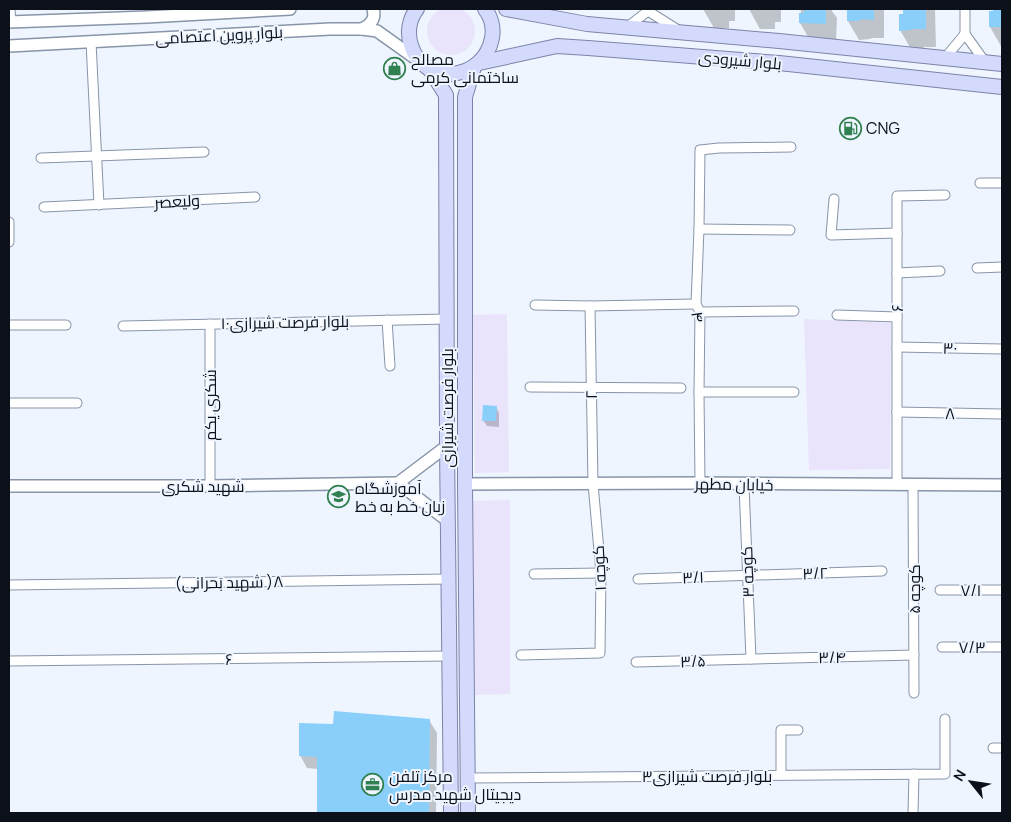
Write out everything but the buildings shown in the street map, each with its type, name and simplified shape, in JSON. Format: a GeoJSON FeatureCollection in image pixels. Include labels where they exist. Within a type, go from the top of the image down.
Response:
{"type":"FeatureCollection","features":[{"type":"Feature","properties":{"kind":"main road","name":"بلوار فرصت شیرازی"},"geometry":{"type":"LineString","coordinates":[[417,9],[413,13],[409,25],[409,38],[413,51],[446,95],[451,813]]}},
{"type":"Feature","properties":{"kind":"main road","name":"بلوار فرصت شیرازی"},"geometry":{"type":"LineString","coordinates":[[468,813],[465,484],[465,97],[477,65],[486,55],[490,45],[492,23],[485,9]]}},
{"type":"Feature","properties":{"kind":"main road","name":"بلوار شیرودی"},"geometry":{"type":"LineString","coordinates":[[506,9],[587,24],[1002,64]]}},
{"type":"Feature","properties":{"kind":"main road","name":"بلوار شیرودی"},"geometry":{"type":"LineString","coordinates":[[425,65],[439,73],[460,73],[477,65],[557,46],[779,63],[1002,87]]}},
{"type":"Feature","properties":{"kind":"street"},"geometry":{"type":"LineString","coordinates":[[10,9],[10,22]]}},
{"type":"Feature","properties":{"kind":"street","name":"بلوار پروین اعتصامی"},"geometry":{"type":"LineString","coordinates":[[10,22],[146,13],[290,9]]}},
{"type":"Feature","properties":{"kind":"street"},"geometry":{"type":"LineString","coordinates":[[362,29],[371,23],[374,18],[373,9]]}},
{"type":"Feature","properties":{"kind":"street"},"geometry":{"type":"LineString","coordinates":[[965,9],[965,34],[985,62]]}},
{"type":"Feature","properties":{"kind":"street"},"geometry":{"type":"LineString","coordinates":[[626,28],[648,10],[682,33]]}},
{"type":"Feature","properties":{"kind":"street","name":"بلوار پروین اعتصامی"},"geometry":{"type":"LineString","coordinates":[[9,46],[330,29],[362,29],[377,31],[425,65]]}},
{"type":"Feature","properties":{"kind":"street"},"geometry":{"type":"LineString","coordinates":[[945,58],[965,34]]}},
{"type":"Feature","properties":{"kind":"street"},"geometry":{"type":"LineString","coordinates":[[91,42],[99,205]]}},
{"type":"Feature","properties":{"kind":"street","name":"۴"},"geometry":{"type":"LineString","coordinates":[[700,483],[698,308],[700,150],[791,147]]}},
{"type":"Feature","properties":{"kind":"street"},"geometry":{"type":"LineString","coordinates":[[41,158],[204,152]]}},
{"type":"Feature","properties":{"kind":"street"},"geometry":{"type":"LineString","coordinates":[[980,183],[1002,183]]}},
{"type":"Feature","properties":{"kind":"street","name":"۶"},"geometry":{"type":"LineString","coordinates":[[897,485],[897,196],[945,195]]}},
{"type":"Feature","properties":{"kind":"street","name":"ولیعصر"},"geometry":{"type":"LineString","coordinates":[[44,207],[254,198]]}},
{"type":"Feature","properties":{"kind":"street"},"geometry":{"type":"LineString","coordinates":[[834,199],[831,235],[897,233]]}},
{"type":"Feature","properties":{"kind":"street"},"geometry":{"type":"LineString","coordinates":[[9,222],[9,242]]}},
{"type":"Feature","properties":{"kind":"street"},"geometry":{"type":"LineString","coordinates":[[699,229],[790,230]]}},
{"type":"Feature","properties":{"kind":"street"},"geometry":{"type":"LineString","coordinates":[[977,268],[1002,267]]}},
{"type":"Feature","properties":{"kind":"street"},"geometry":{"type":"LineString","coordinates":[[897,272],[940,271]]}},
{"type":"Feature","properties":{"kind":"street"},"geometry":{"type":"LineString","coordinates":[[535,305],[794,311]]}},
{"type":"Feature","properties":{"kind":"street","name":"۲"},"geometry":{"type":"LineString","coordinates":[[590,306],[593,484]]}},
{"type":"Feature","properties":{"kind":"street"},"geometry":{"type":"LineString","coordinates":[[837,315],[897,317]]}},
{"type":"Feature","properties":{"kind":"street","name":"بلوار فرصت شیرازی۱۰"},"geometry":{"type":"LineString","coordinates":[[123,326],[447,319]]}},
{"type":"Feature","properties":{"kind":"street"},"geometry":{"type":"LineString","coordinates":[[387,320],[390,366]]}},
{"type":"Feature","properties":{"kind":"street","name":"شکری یکم"},"geometry":{"type":"LineString","coordinates":[[210,324],[210,486]]}},
{"type":"Feature","properties":{"kind":"street"},"geometry":{"type":"LineString","coordinates":[[9,325],[66,325]]}},
{"type":"Feature","properties":{"kind":"street","name":"۳۰"},"geometry":{"type":"LineString","coordinates":[[897,347],[1002,349]]}},
{"type":"Feature","properties":{"kind":"street"},"geometry":{"type":"LineString","coordinates":[[530,387],[681,388]]}},
{"type":"Feature","properties":{"kind":"street"},"geometry":{"type":"LineString","coordinates":[[699,392],[794,392]]}},
{"type":"Feature","properties":{"kind":"street"},"geometry":{"type":"LineString","coordinates":[[9,403],[77,403]]}},
{"type":"Feature","properties":{"kind":"street","name":"۸"},"geometry":{"type":"LineString","coordinates":[[897,412],[1002,414]]}},
{"type":"Feature","properties":{"kind":"street"},"geometry":{"type":"LineString","coordinates":[[447,446],[398,483],[448,521]]}},
{"type":"Feature","properties":{"kind":"street","name":"شهید شکری"},"geometry":{"type":"LineString","coordinates":[[9,486],[210,486],[398,483]]}},
{"type":"Feature","properties":{"kind":"street","name":"خیابان مطهر"},"geometry":{"type":"LineString","coordinates":[[465,484],[1002,485]]}},
{"type":"Feature","properties":{"kind":"street","name":"کوچه ۱"},"geometry":{"type":"LineString","coordinates":[[521,655],[600,653],[600,573],[593,484]]}},
{"type":"Feature","properties":{"kind":"street","name":"کوچه ۳"},"geometry":{"type":"LineString","coordinates":[[744,484],[750,659]]}},
{"type":"Feature","properties":{"kind":"street","name":"کوچه ۵"},"geometry":{"type":"LineString","coordinates":[[913,485],[914,693]]}},
{"type":"Feature","properties":{"kind":"street","name":"۳/۲"},"geometry":{"type":"LineString","coordinates":[[748,575],[882,571]]}},
{"type":"Feature","properties":{"kind":"street"},"geometry":{"type":"LineString","coordinates":[[534,574],[600,573]]}},
{"type":"Feature","properties":{"kind":"street","name":"۳/۱"},"geometry":{"type":"LineString","coordinates":[[638,578],[748,575]]}},
{"type":"Feature","properties":{"kind":"street","name":"(شهید بَحرانی )۸"},"geometry":{"type":"LineString","coordinates":[[9,585],[449,579]]}},
{"type":"Feature","properties":{"kind":"street","name":"۷/۱"},"geometry":{"type":"LineString","coordinates":[[940,590],[1002,590]]}},
{"type":"Feature","properties":{"kind":"street","name":"۷/۳"},"geometry":{"type":"LineString","coordinates":[[942,647],[1002,647]]}},
{"type":"Feature","properties":{"kind":"street","name":"۳/۴"},"geometry":{"type":"LineString","coordinates":[[750,659],[914,655]]}},
{"type":"Feature","properties":{"kind":"street","name":"۶"},"geometry":{"type":"LineString","coordinates":[[9,662],[450,656]]}},
{"type":"Feature","properties":{"kind":"street","name":"۳/۵"},"geometry":{"type":"LineString","coordinates":[[636,662],[750,659]]}},
{"type":"Feature","properties":{"kind":"street","name":"۳بلوار فرصت شیرازی"},"geometry":{"type":"LineString","coordinates":[[468,778],[945,774],[945,719]]}},
{"type":"Feature","properties":{"kind":"street"},"geometry":{"type":"LineString","coordinates":[[781,775],[781,730],[798,730]]}},
{"type":"Feature","properties":{"kind":"street"},"geometry":{"type":"LineString","coordinates":[[913,813],[914,774]]}},
{"type":"Feature","properties":{"kind":"shaded area"},"geometry":{"type":"Polygon","coordinates":[[[451,7],[460,9],[468,14],[473,22],[475,31],[473,40],[468,48],[460,53],[451,55],[442,53],[434,48],[429,40],[427,31],[429,22],[434,14],[442,9],[451,7]]]}},
{"type":"Feature","properties":{"kind":"shaded area"},"geometry":{"type":"Polygon","coordinates":[[[507,314],[509,472],[475,473],[473,315],[507,314]]]}},
{"type":"Feature","properties":{"kind":"shaded area"},"geometry":{"type":"Polygon","coordinates":[[[804,319],[891,323],[890,469],[809,470],[804,319]]]}},
{"type":"Feature","properties":{"kind":"shaded area"},"geometry":{"type":"Polygon","coordinates":[[[510,500],[510,694],[472,695],[471,501],[510,500]]]}},
{"type":"Feature","properties":{"kind":"place","name":"مصالح ساختمانی کرمی"},"geometry":{"type":"Point","coordinates":[395,68]}},
{"type":"Feature","properties":{"kind":"place","name":"CNG"},"geometry":{"type":"Point","coordinates":[850,128]}},
{"type":"Feature","properties":{"kind":"place","name":"آموزشگاه زبان خط به خط"},"geometry":{"type":"Point","coordinates":[339,497]}},
{"type":"Feature","properties":{"kind":"place","name":"مرکز تلفن دیجیتال شهید مدرس"},"geometry":{"type":"Point","coordinates":[373,785]}}]}
